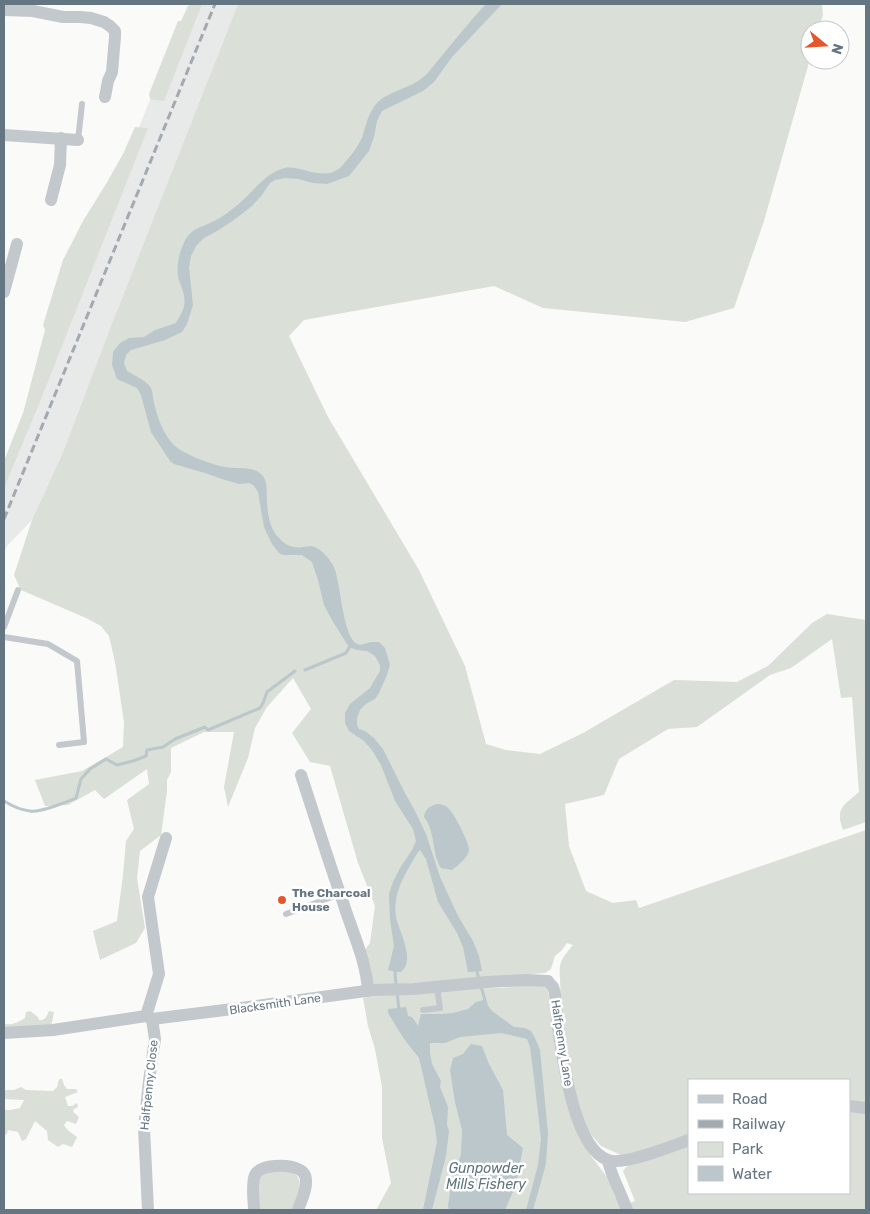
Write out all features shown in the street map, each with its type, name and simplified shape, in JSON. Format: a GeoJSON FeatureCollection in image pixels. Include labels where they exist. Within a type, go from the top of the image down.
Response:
{"type":"FeatureCollection","features":[{"type":"Feature","properties":{"kind":"street"},"geometry":{"type":"LineString","coordinates":[[4,10],[33,11],[91,18],[119,28],[116,37],[112,72],[105,96]]}},
{"type":"Feature","properties":{"kind":"street"},"geometry":{"type":"LineString","coordinates":[[4,135],[78,140]]}},
{"type":"Feature","properties":{"kind":"street"},"geometry":{"type":"LineString","coordinates":[[51,200],[60,165],[61,138]]}},
{"type":"Feature","properties":{"kind":"street"},"geometry":{"type":"LineString","coordinates":[[4,292],[18,244]]}},
{"type":"Feature","properties":{"kind":"street"},"geometry":{"type":"LineString","coordinates":[[301,775],[364,961],[368,990]]}},
{"type":"Feature","properties":{"kind":"street"},"geometry":{"type":"LineString","coordinates":[[149,1018],[159,974],[148,897],[166,838]]}},
{"type":"Feature","properties":{"kind":"street","name":"Blacksmith Lane"},"geometry":{"type":"LineString","coordinates":[[4,1033],[53,1030],[241,1008],[368,990],[413,989],[487,982],[548,981]]}},
{"type":"Feature","properties":{"kind":"street","name":"Halfpenny Lane"},"geometry":{"type":"LineString","coordinates":[[548,981],[553,988],[564,1071],[580,1126],[588,1142],[598,1154],[608,1160]]}},
{"type":"Feature","properties":{"kind":"street","name":"Halfpenny Close"},"geometry":{"type":"LineString","coordinates":[[148,1210],[144,1128],[148,1082],[155,1039],[149,1018]]}},
{"type":"Feature","properties":{"kind":"street"},"geometry":{"type":"LineString","coordinates":[[850,1106],[866,1108]]}},
{"type":"Feature","properties":{"kind":"street"},"geometry":{"type":"LineString","coordinates":[[627,1210],[612,1175],[608,1160],[617,1162],[633,1159],[688,1140]]}},
{"type":"Feature","properties":{"kind":"street"},"geometry":{"type":"LineString","coordinates":[[254,1210],[253,1182],[255,1174],[266,1167],[288,1166],[298,1168],[304,1173],[306,1180],[306,1187],[298,1210]]}},
{"type":"Feature","properties":{"kind":"lane"},"geometry":{"type":"LineString","coordinates":[[78,140],[82,104]]}},
{"type":"Feature","properties":{"kind":"lane"},"geometry":{"type":"LineString","coordinates":[[4,627],[18,590]]}},
{"type":"Feature","properties":{"kind":"lane"},"geometry":{"type":"LineString","coordinates":[[4,637],[48,644],[77,661],[84,742],[59,745]]}},
{"type":"Feature","properties":{"kind":"lane"},"geometry":{"type":"LineString","coordinates":[[286,914],[340,894]]}},
{"type":"Feature","properties":{"kind":"lane"},"geometry":{"type":"LineString","coordinates":[[423,1010],[440,1008],[437,987]]}},
{"type":"Feature","properties":{"kind":"shaded area"},"geometry":{"type":"Polygon","coordinates":[[[188,4],[238,4],[63,452],[32,520],[7,546],[4,553],[4,463],[17,435],[188,4]]]}},
{"type":"Feature","properties":{"kind":"green space"},"geometry":{"type":"Polygon","coordinates":[[[190,4],[202,4],[164,101],[150,99],[149,94],[178,21],[181,21],[190,4]]]}},
{"type":"Feature","properties":{"kind":"green space"},"geometry":{"type":"Polygon","coordinates":[[[238,4],[822,4],[821,20],[800,20],[800,70],[807,70],[764,221],[734,308],[685,322],[543,308],[494,286],[304,320],[289,336],[328,417],[419,570],[465,666],[486,744],[506,750],[540,754],[583,733],[674,680],[737,682],[768,666],[812,623],[827,614],[866,620],[866,822],[843,830],[841,823],[840,812],[842,808],[859,792],[852,697],[841,698],[832,639],[791,668],[770,675],[697,727],[668,729],[619,759],[604,795],[565,804],[569,846],[586,891],[613,903],[636,900],[639,908],[866,830],[866,1210],[376,1210],[391,1183],[382,1138],[382,1087],[363,998],[414,991],[530,985],[547,987],[577,1129],[591,1156],[607,1177],[615,1197],[622,1206],[635,1201],[623,1171],[629,1164],[621,1155],[601,1146],[586,1129],[568,1070],[560,994],[560,968],[562,960],[573,945],[567,943],[555,956],[551,969],[545,973],[372,986],[364,951],[370,943],[375,906],[358,863],[330,766],[310,762],[292,733],[311,709],[293,678],[267,707],[255,728],[248,758],[228,807],[224,787],[234,732],[204,732],[171,748],[171,772],[167,780],[161,835],[140,851],[137,878],[145,928],[136,943],[100,960],[93,931],[117,921],[126,841],[134,829],[127,800],[149,784],[147,769],[104,799],[95,790],[68,805],[45,806],[35,780],[82,771],[123,747],[124,722],[109,636],[101,626],[86,618],[21,590],[14,575],[32,520],[63,452],[238,4]]]}},
{"type":"Feature","properties":{"kind":"green space"},"geometry":{"type":"Polygon","coordinates":[[[135,127],[148,128],[4,488],[4,461],[23,413],[45,330],[43,325],[63,260],[83,221],[123,154],[135,127]]]}},
{"type":"Feature","properties":{"kind":"green space"},"geometry":{"type":"Polygon","coordinates":[[[30,1011],[39,1020],[46,1018],[49,1011],[54,1012],[51,1027],[4,1035],[4,1024],[20,1021],[25,1018],[26,1012],[30,1011]]]}},
{"type":"Feature","properties":{"kind":"green space"},"geometry":{"type":"Polygon","coordinates":[[[59,1079],[62,1079],[67,1089],[76,1089],[78,1092],[65,1097],[68,1106],[77,1103],[78,1107],[73,1112],[79,1117],[76,1124],[67,1121],[64,1125],[77,1137],[72,1147],[63,1144],[58,1147],[48,1140],[47,1131],[35,1121],[26,1139],[22,1141],[18,1132],[8,1130],[7,1134],[4,1135],[4,1110],[20,1108],[24,1100],[4,1099],[4,1090],[14,1090],[21,1087],[26,1090],[53,1091],[57,1087],[59,1079]]]}},
{"type":"Feature","properties":{"kind":"green space"},"geometry":{"type":"Polygon","coordinates":[[[288,1170],[295,1174],[300,1182],[298,1197],[292,1210],[259,1210],[257,1181],[264,1172],[288,1170]]]}},
{"type":"Feature","properties":{"kind":"water"},"geometry":{"type":"Polygon","coordinates":[[[486,4],[502,4],[452,57],[434,82],[423,91],[382,111],[377,121],[369,151],[349,176],[327,184],[285,178],[275,180],[270,183],[252,206],[234,220],[204,238],[196,246],[191,256],[189,267],[193,305],[187,324],[182,332],[165,340],[131,350],[126,355],[124,363],[127,371],[143,380],[151,388],[160,422],[166,435],[174,445],[208,462],[225,467],[257,471],[264,477],[269,517],[276,534],[284,543],[290,546],[314,547],[326,556],[336,572],[345,619],[352,639],[359,645],[379,642],[385,648],[390,665],[387,675],[375,699],[360,710],[357,725],[359,729],[374,738],[383,749],[415,811],[426,834],[440,877],[458,916],[473,941],[482,971],[468,972],[463,947],[457,933],[438,902],[426,859],[420,850],[401,883],[396,900],[396,917],[407,953],[405,967],[401,972],[388,970],[394,946],[389,894],[400,868],[416,841],[413,829],[395,801],[381,765],[372,750],[364,741],[349,731],[345,723],[345,713],[350,704],[370,688],[380,671],[380,665],[375,656],[367,651],[351,648],[347,644],[324,605],[312,562],[302,555],[283,555],[272,544],[264,527],[258,492],[254,486],[249,483],[239,484],[222,479],[174,464],[170,461],[151,432],[141,395],[137,388],[117,379],[112,365],[113,352],[120,343],[129,338],[144,337],[155,330],[176,323],[183,310],[184,302],[178,275],[178,264],[182,247],[190,234],[228,212],[264,179],[278,170],[296,168],[314,173],[327,173],[339,169],[359,144],[369,116],[376,104],[388,95],[409,86],[425,76],[486,4]]]}},
{"type":"Feature","properties":{"kind":"water"},"geometry":{"type":"Polygon","coordinates":[[[437,804],[444,805],[451,811],[467,841],[469,850],[467,856],[452,870],[441,868],[428,823],[424,817],[428,808],[437,804]]]}},
{"type":"Feature","properties":{"kind":"water"},"geometry":{"type":"Polygon","coordinates":[[[484,1000],[492,1011],[514,1027],[525,1028],[531,1031],[540,1050],[548,1133],[546,1164],[533,1210],[526,1210],[538,1165],[541,1139],[530,1047],[527,1039],[501,1033],[460,1037],[445,1043],[430,1043],[432,1064],[441,1081],[440,1087],[448,1107],[447,1125],[449,1131],[446,1156],[432,1210],[423,1210],[437,1142],[435,1127],[419,1058],[404,1039],[388,1013],[388,1009],[406,1007],[408,1016],[412,1017],[418,1026],[421,1014],[453,1013],[468,1009],[476,1002],[484,1000]]]}},
{"type":"Feature","properties":{"kind":"water","name":"Gunpowder Mills Fishery"},"geometry":{"type":"Polygon","coordinates":[[[471,1044],[482,1046],[503,1090],[507,1135],[523,1148],[516,1185],[505,1210],[449,1210],[448,1206],[451,1185],[461,1154],[462,1130],[450,1070],[453,1058],[463,1054],[471,1044]]]}},
{"type":"Feature","properties":{"kind":"waterway"},"geometry":{"type":"LineString","coordinates":[[305,670],[346,653],[350,646]]}},
{"type":"Feature","properties":{"kind":"waterway"},"geometry":{"type":"LineString","coordinates":[[4,801],[19,809],[34,811],[53,807],[76,798],[81,779],[90,769],[106,759],[117,765],[133,761],[146,756],[147,750],[163,747],[175,739],[205,727],[208,730],[260,708],[267,692],[295,671]]}},
{"type":"Feature","properties":{"kind":"waterway"},"geometry":{"type":"LineString","coordinates":[[476,967],[479,980]]}},
{"type":"Feature","properties":{"kind":"waterway"},"geometry":{"type":"LineString","coordinates":[[396,969],[396,985]]}},
{"type":"Feature","properties":{"kind":"waterway"},"geometry":{"type":"LineString","coordinates":[[481,986],[486,1004]]}},
{"type":"Feature","properties":{"kind":"waterway"},"geometry":{"type":"LineString","coordinates":[[397,992],[399,1010]]}},
{"type":"Feature","properties":{"kind":"railway"},"geometry":{"type":"LineString","coordinates":[[4,519],[215,4]]}},
{"type":"Feature","properties":{"kind":"place","name":"The Charcoal House"},"geometry":{"type":"Point","coordinates":[282,900]}}]}
